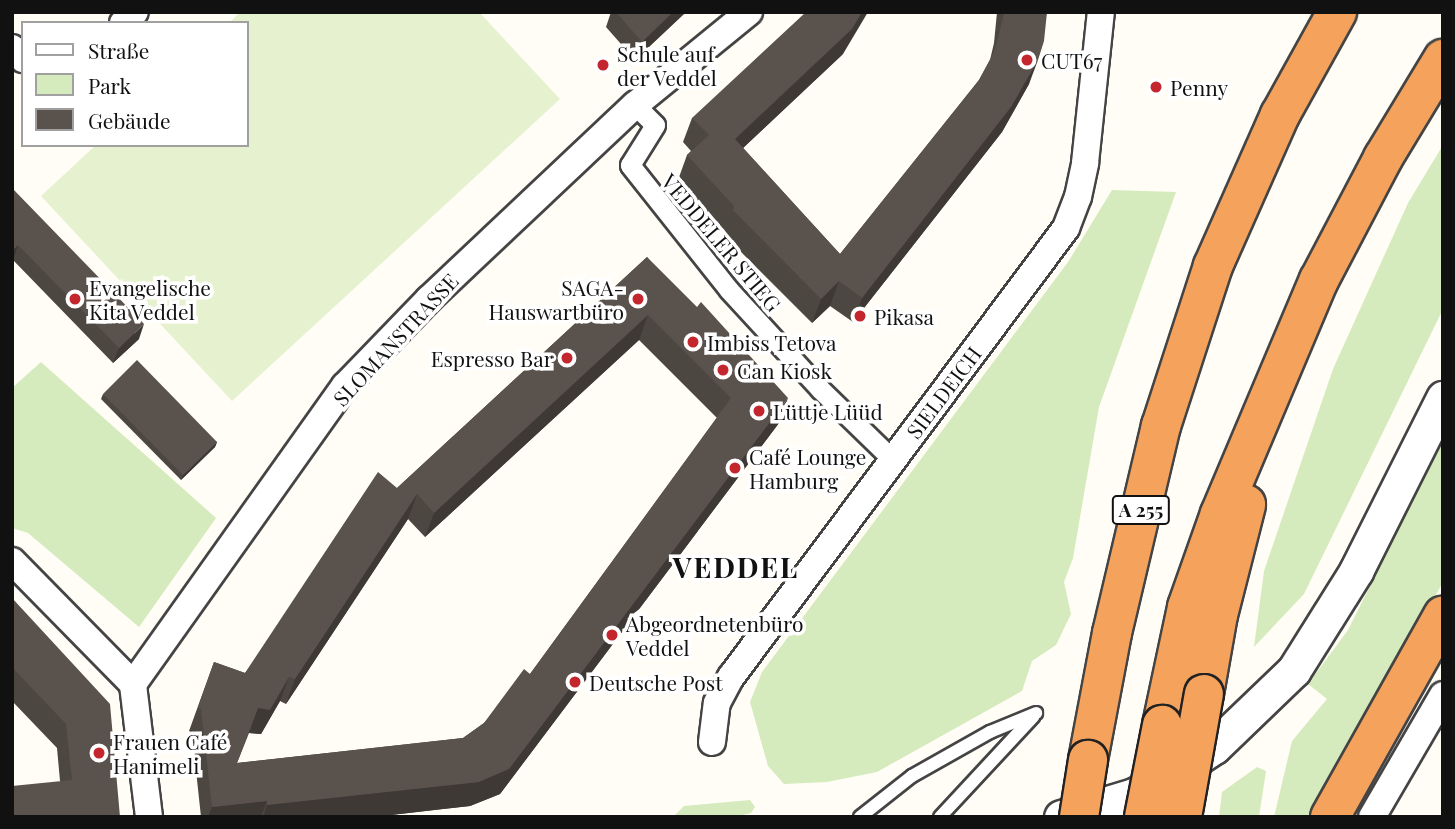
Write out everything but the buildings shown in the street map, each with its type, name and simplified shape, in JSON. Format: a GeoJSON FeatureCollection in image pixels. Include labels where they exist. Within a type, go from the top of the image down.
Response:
{"type":"FeatureCollection","features":[{"type":"Feature","properties":{"kind":"highway","name":"A 255"},"geometry":{"type":"LineString","coordinates":[[1079,817],[1112,633],[1161,426],[1213,266],[1280,115],[1337,12]]}},
{"type":"Feature","properties":{"kind":"highway"},"geometry":{"type":"LineString","coordinates":[[1144,817],[1187,607],[1220,513],[1259,427],[1319,280],[1382,158],[1443,59]]}},
{"type":"Feature","properties":{"kind":"highway"},"geometry":{"type":"LineString","coordinates":[[1182,817],[1218,615],[1245,511],[1259,427]]}},
{"type":"Feature","properties":{"kind":"highway"},"geometry":{"type":"LineString","coordinates":[[1331,817],[1443,616]]}},
{"type":"Feature","properties":{"kind":"street","name":"SLOMANSTRASSE"},"geometry":{"type":"LineString","coordinates":[[134,684],[345,386],[429,299],[635,105],[749,12]]}},
{"type":"Feature","properties":{"kind":"street","name":"SIELDEICH"},"geometry":{"type":"LineString","coordinates":[[712,742],[714,715],[723,689],[1055,245],[1074,212],[1085,163],[1101,12]]}},
{"type":"Feature","properties":{"kind":"street","name":"VEDDELER STIEG"},"geometry":{"type":"LineString","coordinates":[[635,105],[655,125],[630,165],[729,290],[820,389],[893,460]]}},
{"type":"Feature","properties":{"kind":"street"},"geometry":{"type":"LineString","coordinates":[[1061,817],[1134,795],[1174,774],[1214,747],[1294,670],[1356,571],[1443,398]]}},
{"type":"Feature","properties":{"kind":"street"},"geometry":{"type":"LineString","coordinates":[[12,561],[134,684],[149,817]]}},
{"type":"Feature","properties":{"kind":"street"},"geometry":{"type":"LineString","coordinates":[[1372,817],[1443,695]]}},
{"type":"Feature","properties":{"kind":"lane"},"geometry":{"type":"LineString","coordinates":[[860,817],[912,776],[990,732],[1036,713],[940,817]]}},
{"type":"Feature","properties":{"kind":"green space"},"geometry":{"type":"Polygon","coordinates":[[[240,12],[479,12],[560,99],[232,401],[41,196],[94,147],[248,147],[248,21],[231,21],[240,12]]]}},
{"type":"Feature","properties":{"kind":"green space"},"geometry":{"type":"Polygon","coordinates":[[[1443,145],[1443,309],[1304,594],[1254,647],[1264,571],[1333,369],[1408,203],[1443,145]]]}},
{"type":"Feature","properties":{"kind":"green space"},"geometry":{"type":"Polygon","coordinates":[[[1112,190],[1176,192],[1099,407],[1073,558],[1064,582],[1071,614],[1056,645],[1032,661],[1022,691],[877,772],[827,782],[784,784],[768,766],[750,702],[762,672],[1068,262],[1112,190]]]}},
{"type":"Feature","properties":{"kind":"green space"},"geometry":{"type":"Polygon","coordinates":[[[41,362],[216,518],[139,627],[28,533],[12,528],[12,388],[41,362]]]}},
{"type":"Feature","properties":{"kind":"green space"},"geometry":{"type":"Polygon","coordinates":[[[1443,440],[1443,582],[1315,817],[1274,817],[1292,741],[1327,699],[1308,684],[1348,630],[1443,440]]]}},
{"type":"Feature","properties":{"kind":"green space"},"geometry":{"type":"Polygon","coordinates":[[[1257,767],[1266,771],[1259,817],[1219,817],[1222,792],[1257,767]]]}},
{"type":"Feature","properties":{"kind":"green space"},"geometry":{"type":"Polygon","coordinates":[[[750,800],[755,807],[751,813],[735,817],[673,817],[684,806],[750,800]]]}},
{"type":"Feature","properties":{"kind":"place","name":"CUT67"},"geometry":{"type":"Point","coordinates":[1027,60]}},
{"type":"Feature","properties":{"kind":"place","name":"Schule auf der Veddel"},"geometry":{"type":"Point","coordinates":[603,65]}},
{"type":"Feature","properties":{"kind":"place","name":"Penny"},"geometry":{"type":"Point","coordinates":[1156,87]}},
{"type":"Feature","properties":{"kind":"place","name":"Evangelische Kita Veddel"},"geometry":{"type":"Point","coordinates":[75,299]}},
{"type":"Feature","properties":{"kind":"place","name":"SAGA- Hauswartbüro"},"geometry":{"type":"Point","coordinates":[638,299]}},
{"type":"Feature","properties":{"kind":"place","name":"Pikasa"},"geometry":{"type":"Point","coordinates":[860,316]}},
{"type":"Feature","properties":{"kind":"place","name":"Imbiss Tetova"},"geometry":{"type":"Point","coordinates":[693,342]}},
{"type":"Feature","properties":{"kind":"place","name":"Espresso Bar"},"geometry":{"type":"Point","coordinates":[567,358]}},
{"type":"Feature","properties":{"kind":"place","name":"Can Kiosk"},"geometry":{"type":"Point","coordinates":[723,370]}},
{"type":"Feature","properties":{"kind":"place","name":"Lüttje Lüüd"},"geometry":{"type":"Point","coordinates":[759,411]}},
{"type":"Feature","properties":{"kind":"place","name":"Café Lounge Hamburg"},"geometry":{"type":"Point","coordinates":[735,468]}},
{"type":"Feature","properties":{"kind":"place","name":"Abgeordnetenbüro Veddel"},"geometry":{"type":"Point","coordinates":[612,635]}},
{"type":"Feature","properties":{"kind":"place","name":"Deutsche Post"},"geometry":{"type":"Point","coordinates":[575,682]}},
{"type":"Feature","properties":{"kind":"place","name":"Frauen Café Hanimeli"},"geometry":{"type":"Point","coordinates":[99,753]}},
{"type":"Feature","properties":{"kind":"district","name":"VEDDEL"},"geometry":{"type":"Point","coordinates":[736,567]}}]}
